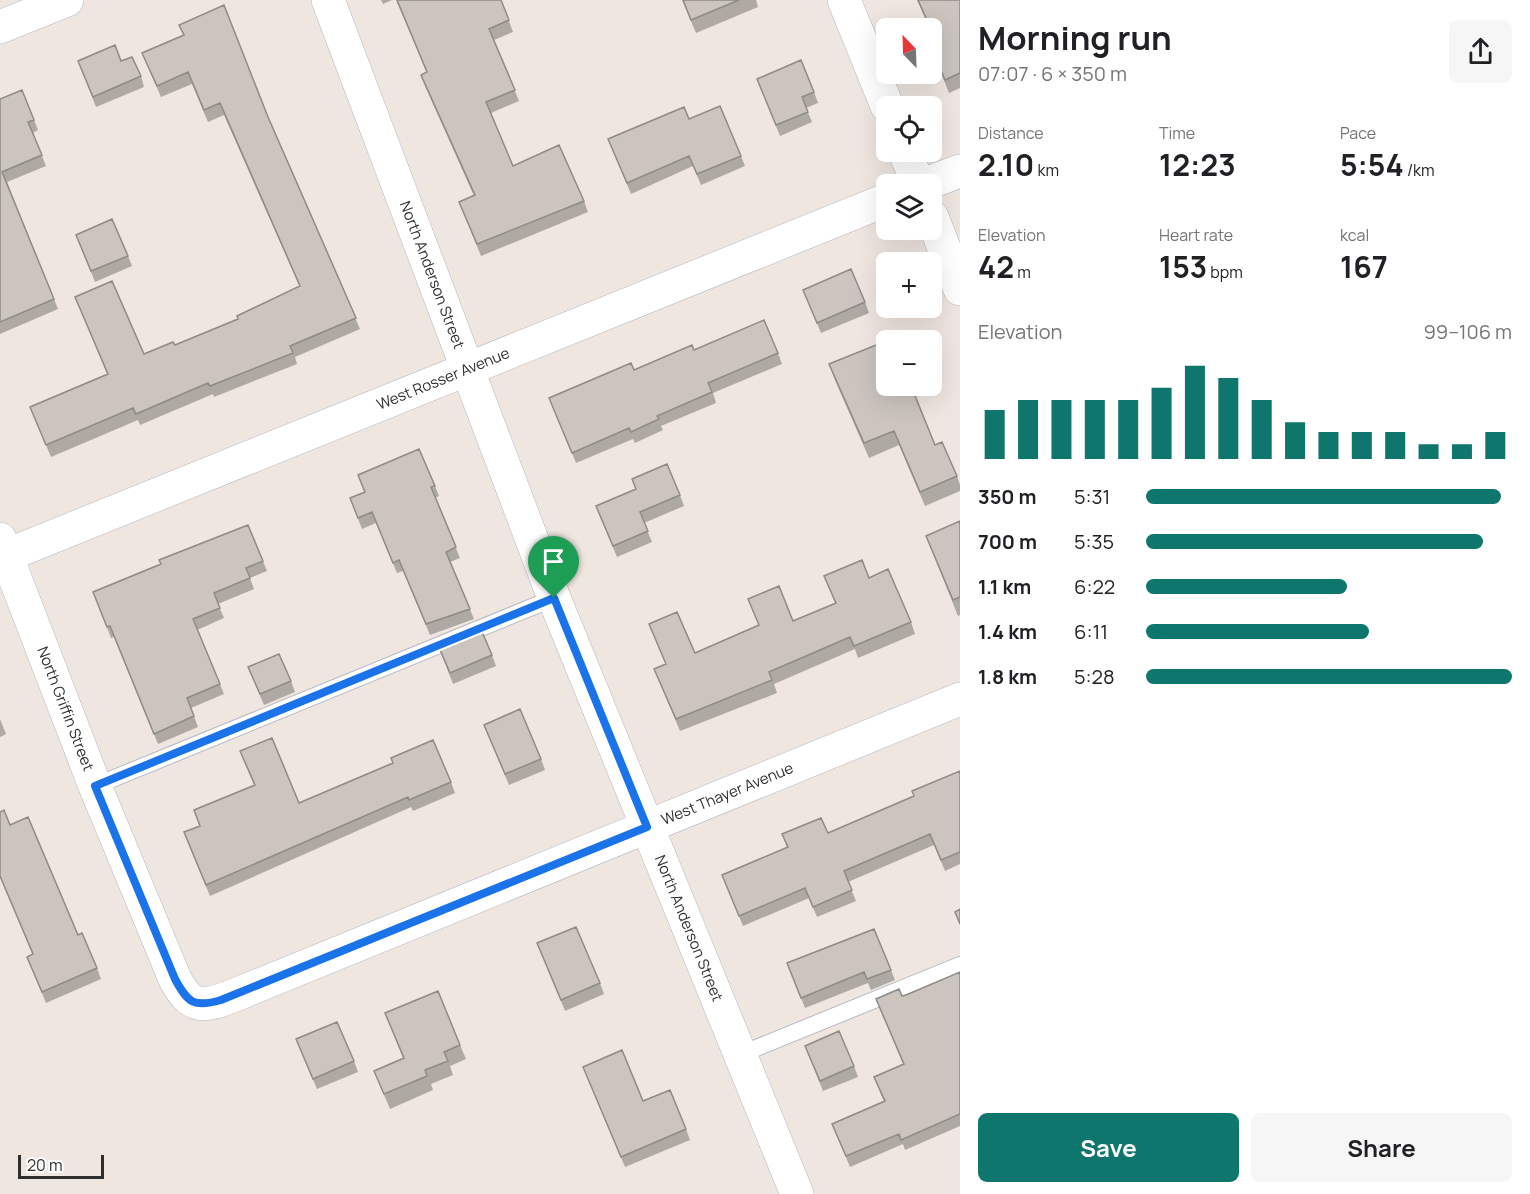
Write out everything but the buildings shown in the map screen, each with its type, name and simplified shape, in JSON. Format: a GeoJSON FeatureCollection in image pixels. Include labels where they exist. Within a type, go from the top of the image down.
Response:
{"type":"FeatureCollection","features":[{"type":"Feature","properties":{"kind":"street"},"geometry":{"type":"LineString","coordinates":[[0,27],[67,0]]}},
{"type":"Feature","properties":{"kind":"street","name":"North Anderson Street"},"geometry":{"type":"LineString","coordinates":[[328,0],[554,598],[794,1189]]}},
{"type":"Feature","properties":{"kind":"street"},"geometry":{"type":"LineString","coordinates":[[843,0],[883,96]]}},
{"type":"Feature","properties":{"kind":"street"},"geometry":{"type":"LineString","coordinates":[[942,178],[960,171]]}},
{"type":"Feature","properties":{"kind":"street","name":"West Rosser Avenue"},"geometry":{"type":"LineString","coordinates":[[2,551],[876,204]]}},
{"type":"Feature","properties":{"kind":"street"},"geometry":{"type":"LineString","coordinates":[[941,240],[960,288]]}},
{"type":"Feature","properties":{"kind":"street","name":"North Griffin Street"},"geometry":{"type":"LineString","coordinates":[[2,551],[95,786],[175,979],[188,999],[195,1004]]}},
{"type":"Feature","properties":{"kind":"street","name":"West Thayer Avenue"},"geometry":{"type":"LineString","coordinates":[[195,1004],[207,1004],[228,998],[960,699]]}},
{"type":"Feature","properties":{"kind":"lane"},"geometry":{"type":"LineString","coordinates":[[95,786],[554,598]]}},
{"type":"Feature","properties":{"kind":"lane"},"geometry":{"type":"LineString","coordinates":[[739,1055],[960,965]]}},
{"type":"Feature","properties":{"kind":"route"},"geometry":{"type":"LineString","coordinates":[[554,598],[647,827],[221,1000],[207,1004],[195,1004],[188,999],[175,979],[95,786],[554,598]]}}]}
